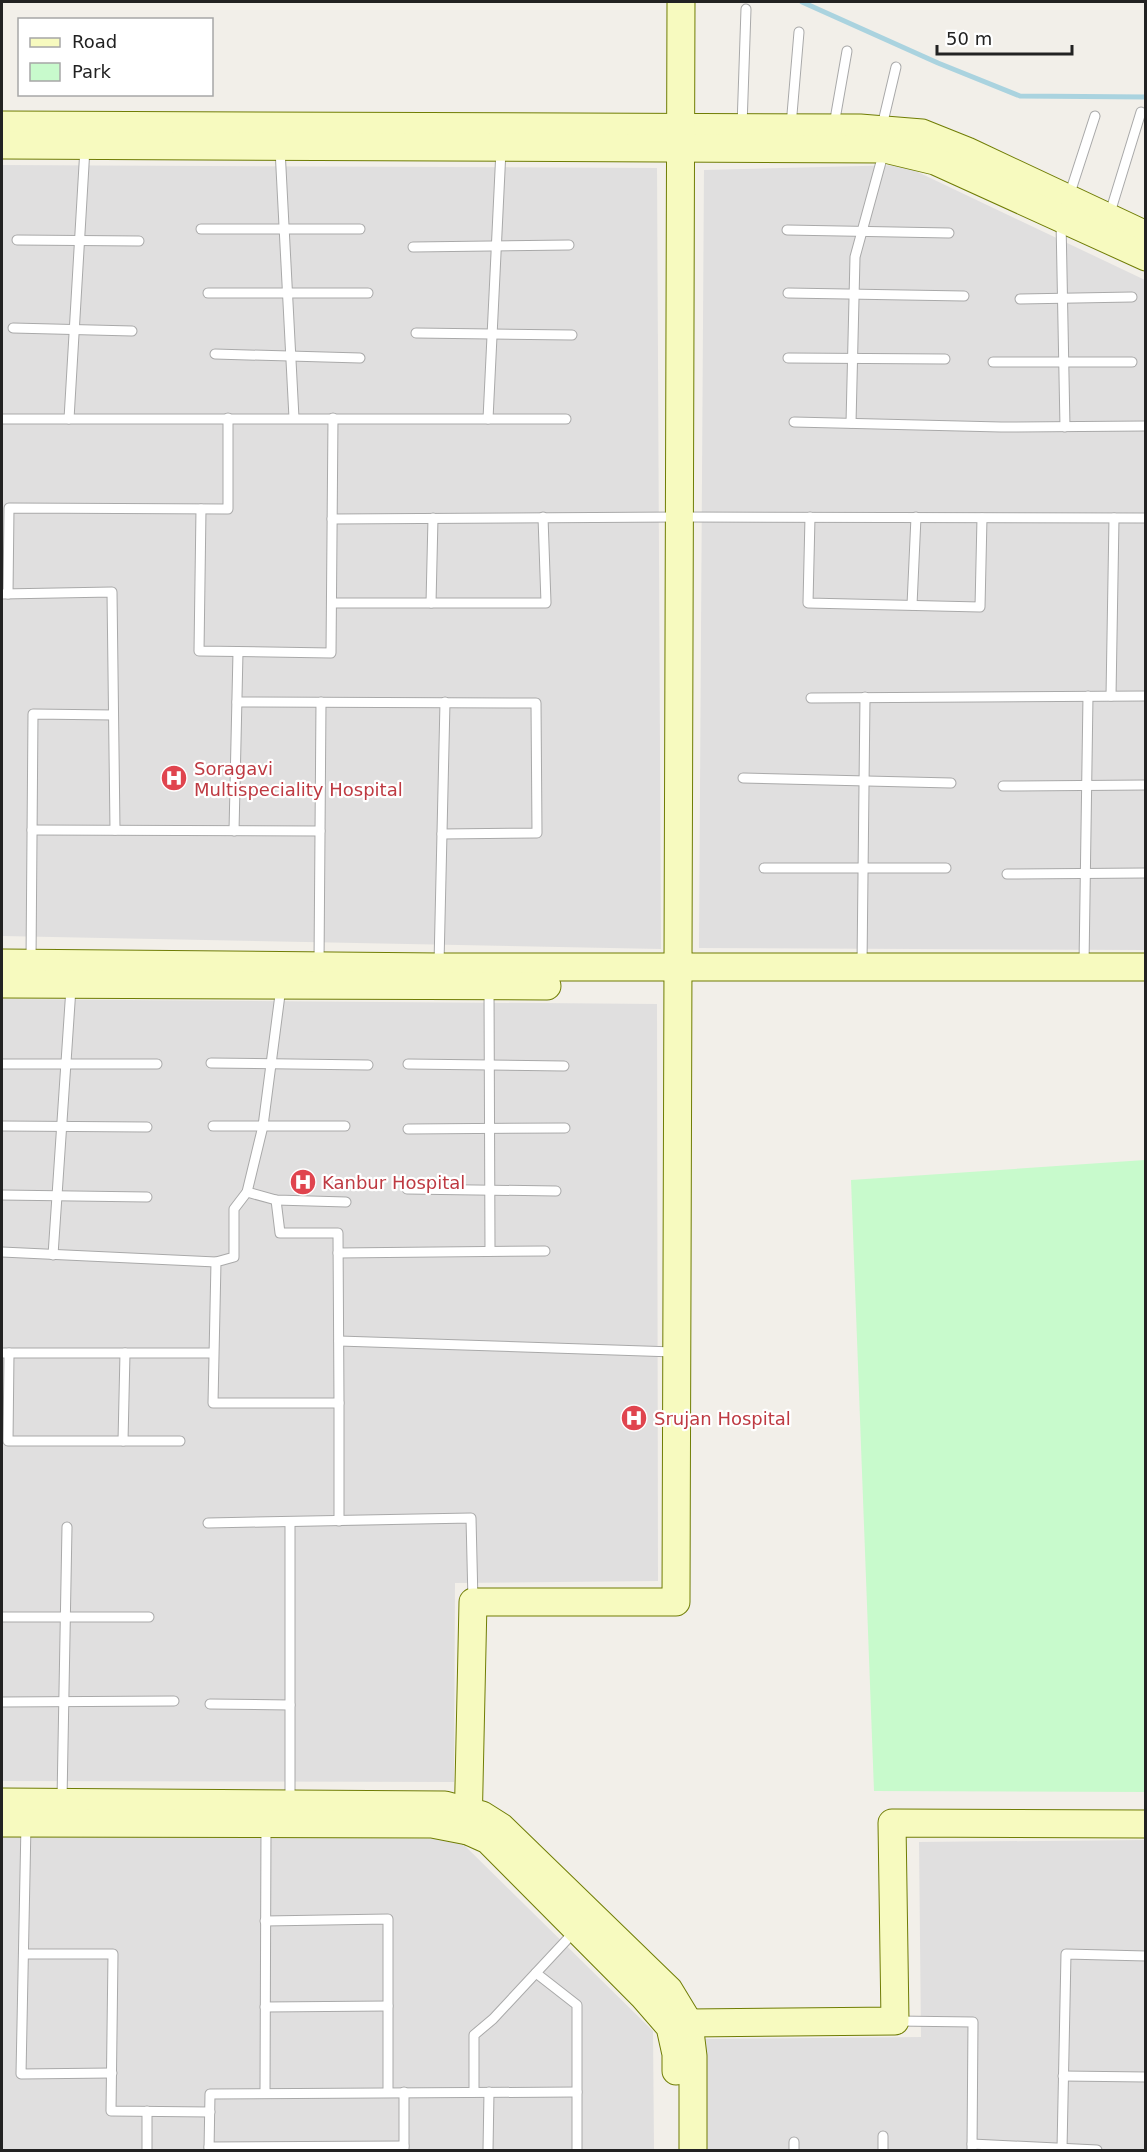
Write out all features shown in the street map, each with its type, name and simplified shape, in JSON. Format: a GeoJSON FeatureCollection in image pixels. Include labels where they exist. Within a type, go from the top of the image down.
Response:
{"type":"FeatureCollection","features":[{"type":"Feature","properties":{"kind":"street"},"geometry":{"type":"LineString","coordinates":[[468,1821],[473,1602],[676,1602],[681,2]]}},
{"type":"Feature","properties":{"kind":"street"},"geometry":{"type":"LineString","coordinates":[[2,125],[680,138],[883,139]]}},
{"type":"Feature","properties":{"kind":"street"},"geometry":{"type":"LineString","coordinates":[[2,146],[501,148],[680,138],[742,127],[833,128],[883,139],[935,161],[1064,208],[1109,217],[1146,235]]}},
{"type":"Feature","properties":{"kind":"street"},"geometry":{"type":"LineString","coordinates":[[1064,208],[1146,257]]}},
{"type":"Feature","properties":{"kind":"street"},"geometry":{"type":"LineString","coordinates":[[2,963],[489,986],[862,967],[1146,967]]}},
{"type":"Feature","properties":{"kind":"street"},"geometry":{"type":"LineString","coordinates":[[2,984],[72,984],[282,975],[320,966],[439,967],[678,976],[1146,984]]}},
{"type":"Feature","properties":{"kind":"street"},"geometry":{"type":"LineString","coordinates":[[2,1802],[445,1805],[468,1821],[643,1996],[679,2025],[895,2021],[892,1823],[1146,1824]]}},
{"type":"Feature","properties":{"kind":"street"},"geometry":{"type":"LineString","coordinates":[[14,1823],[432,1824],[468,1821],[482,1815],[501,1827],[669,1990],[679,2025],[693,2056],[693,2151]]}},
{"type":"Feature","properties":{"kind":"street"},"geometry":{"type":"LineString","coordinates":[[676,2151],[676,2054],[679,2025]]}},
{"type":"Feature","properties":{"kind":"lane"},"geometry":{"type":"LineString","coordinates":[[742,127],[746,9]]}},
{"type":"Feature","properties":{"kind":"lane"},"geometry":{"type":"LineString","coordinates":[[790,128],[799,32]]}},
{"type":"Feature","properties":{"kind":"lane"},"geometry":{"type":"LineString","coordinates":[[833,128],[847,51]]}},
{"type":"Feature","properties":{"kind":"lane"},"geometry":{"type":"LineString","coordinates":[[851,423],[855,257],[883,139],[896,67]]}},
{"type":"Feature","properties":{"kind":"lane"},"geometry":{"type":"LineString","coordinates":[[1109,217],[1141,112]]}},
{"type":"Feature","properties":{"kind":"lane"},"geometry":{"type":"LineString","coordinates":[[1065,427],[1062,298],[1064,208],[1095,116]]}},
{"type":"Feature","properties":{"kind":"lane"},"geometry":{"type":"LineString","coordinates":[[69,419],[85,146]]}},
{"type":"Feature","properties":{"kind":"lane"},"geometry":{"type":"LineString","coordinates":[[280,147],[294,418]]}},
{"type":"Feature","properties":{"kind":"lane"},"geometry":{"type":"LineString","coordinates":[[488,419],[501,148]]}},
{"type":"Feature","properties":{"kind":"lane"},"geometry":{"type":"LineString","coordinates":[[201,229],[360,228]]}},
{"type":"Feature","properties":{"kind":"lane"},"geometry":{"type":"LineString","coordinates":[[788,231],[949,233]]}},
{"type":"Feature","properties":{"kind":"lane"},"geometry":{"type":"LineString","coordinates":[[17,240],[139,240]]}},
{"type":"Feature","properties":{"kind":"lane"},"geometry":{"type":"LineString","coordinates":[[413,247],[568,245]]}},
{"type":"Feature","properties":{"kind":"lane"},"geometry":{"type":"LineString","coordinates":[[208,293],[368,293]]}},
{"type":"Feature","properties":{"kind":"lane"},"geometry":{"type":"LineString","coordinates":[[788,293],[964,296]]}},
{"type":"Feature","properties":{"kind":"lane"},"geometry":{"type":"LineString","coordinates":[[1020,298],[1132,297]]}},
{"type":"Feature","properties":{"kind":"lane"},"geometry":{"type":"LineString","coordinates":[[13,328],[132,332]]}},
{"type":"Feature","properties":{"kind":"lane"},"geometry":{"type":"LineString","coordinates":[[416,333],[572,335]]}},
{"type":"Feature","properties":{"kind":"lane"},"geometry":{"type":"LineString","coordinates":[[215,354],[360,358]]}},
{"type":"Feature","properties":{"kind":"lane"},"geometry":{"type":"LineString","coordinates":[[788,358],[945,359]]}},
{"type":"Feature","properties":{"kind":"lane"},"geometry":{"type":"LineString","coordinates":[[993,362],[1132,362]]}},
{"type":"Feature","properties":{"kind":"lane"},"geometry":{"type":"LineString","coordinates":[[115,830],[112,592],[5,594],[9,508],[228,509],[228,418]]}},
{"type":"Feature","properties":{"kind":"lane"},"geometry":{"type":"LineString","coordinates":[[201,508],[199,651],[332,653],[333,418]]}},
{"type":"Feature","properties":{"kind":"lane"},"geometry":{"type":"LineString","coordinates":[[2,419],[566,419]]}},
{"type":"Feature","properties":{"kind":"lane"},"geometry":{"type":"LineString","coordinates":[[794,422],[1065,427],[1146,426]]}},
{"type":"Feature","properties":{"kind":"lane"},"geometry":{"type":"LineString","coordinates":[[332,603],[546,603],[543,517]]}},
{"type":"Feature","properties":{"kind":"lane"},"geometry":{"type":"LineString","coordinates":[[810,517],[808,603],[980,607],[982,518]]}},
{"type":"Feature","properties":{"kind":"lane"},"geometry":{"type":"LineString","coordinates":[[912,605],[916,517]]}},
{"type":"Feature","properties":{"kind":"lane"},"geometry":{"type":"LineString","coordinates":[[431,603],[433,518]]}},
{"type":"Feature","properties":{"kind":"lane"},"geometry":{"type":"LineString","coordinates":[[1111,696],[1113,518]]}},
{"type":"Feature","properties":{"kind":"lane"},"geometry":{"type":"LineString","coordinates":[[332,519],[1146,518]]}},
{"type":"Feature","properties":{"kind":"lane"},"geometry":{"type":"LineString","coordinates":[[234,831],[238,652]]}},
{"type":"Feature","properties":{"kind":"lane"},"geometry":{"type":"LineString","coordinates":[[1084,967],[1088,696]]}},
{"type":"Feature","properties":{"kind":"lane"},"geometry":{"type":"LineString","coordinates":[[811,698],[1146,696]]}},
{"type":"Feature","properties":{"kind":"lane"},"geometry":{"type":"LineString","coordinates":[[862,967],[866,697]]}},
{"type":"Feature","properties":{"kind":"lane"},"geometry":{"type":"LineString","coordinates":[[237,702],[536,703],[537,833],[442,834]]}},
{"type":"Feature","properties":{"kind":"lane"},"geometry":{"type":"LineString","coordinates":[[320,966],[321,702]]}},
{"type":"Feature","properties":{"kind":"lane"},"geometry":{"type":"LineString","coordinates":[[439,967],[445,702]]}},
{"type":"Feature","properties":{"kind":"lane"},"geometry":{"type":"LineString","coordinates":[[31,963],[33,714],[113,715]]}},
{"type":"Feature","properties":{"kind":"lane"},"geometry":{"type":"LineString","coordinates":[[743,778],[951,783]]}},
{"type":"Feature","properties":{"kind":"lane"},"geometry":{"type":"LineString","coordinates":[[1003,786],[1146,785]]}},
{"type":"Feature","properties":{"kind":"lane"},"geometry":{"type":"LineString","coordinates":[[32,830],[320,831]]}},
{"type":"Feature","properties":{"kind":"lane"},"geometry":{"type":"LineString","coordinates":[[764,868],[946,868]]}},
{"type":"Feature","properties":{"kind":"lane"},"geometry":{"type":"LineString","coordinates":[[1007,874],[1146,873]]}},
{"type":"Feature","properties":{"kind":"lane"},"geometry":{"type":"LineString","coordinates":[[2,1252],[216,1262],[234,1257],[234,1209],[247,1192],[263,1126],[282,975]]}},
{"type":"Feature","properties":{"kind":"lane"},"geometry":{"type":"LineString","coordinates":[[53,1255],[72,984]]}},
{"type":"Feature","properties":{"kind":"lane"},"geometry":{"type":"LineString","coordinates":[[489,986],[490,1251]]}},
{"type":"Feature","properties":{"kind":"lane"},"geometry":{"type":"LineString","coordinates":[[211,1063],[368,1065]]}},
{"type":"Feature","properties":{"kind":"lane"},"geometry":{"type":"LineString","coordinates":[[2,1064],[157,1064]]}},
{"type":"Feature","properties":{"kind":"lane"},"geometry":{"type":"LineString","coordinates":[[408,1064],[564,1066]]}},
{"type":"Feature","properties":{"kind":"lane"},"geometry":{"type":"LineString","coordinates":[[2,1126],[147,1127]]}},
{"type":"Feature","properties":{"kind":"lane"},"geometry":{"type":"LineString","coordinates":[[213,1126],[345,1126]]}},
{"type":"Feature","properties":{"kind":"lane"},"geometry":{"type":"LineString","coordinates":[[408,1129],[565,1128]]}},
{"type":"Feature","properties":{"kind":"lane"},"geometry":{"type":"LineString","coordinates":[[406,1189],[556,1191]]}},
{"type":"Feature","properties":{"kind":"lane"},"geometry":{"type":"LineString","coordinates":[[247,1192],[276,1200],[346,1202]]}},
{"type":"Feature","properties":{"kind":"lane"},"geometry":{"type":"LineString","coordinates":[[2,1195],[147,1197]]}},
{"type":"Feature","properties":{"kind":"lane"},"geometry":{"type":"LineString","coordinates":[[276,1200],[280,1233],[338,1233],[339,1521]]}},
{"type":"Feature","properties":{"kind":"lane"},"geometry":{"type":"LineString","coordinates":[[338,1253],[545,1251]]}},
{"type":"Feature","properties":{"kind":"lane"},"geometry":{"type":"LineString","coordinates":[[216,1262],[213,1403],[339,1402]]}},
{"type":"Feature","properties":{"kind":"lane"},"geometry":{"type":"LineString","coordinates":[[339,1341],[677,1352]]}},
{"type":"Feature","properties":{"kind":"lane"},"geometry":{"type":"LineString","coordinates":[[180,1441],[8,1441],[5,1353],[213,1353]]}},
{"type":"Feature","properties":{"kind":"lane"},"geometry":{"type":"LineString","coordinates":[[123,1441],[125,1353]]}},
{"type":"Feature","properties":{"kind":"lane"},"geometry":{"type":"LineString","coordinates":[[208,1523],[471,1518],[473,1602]]}},
{"type":"Feature","properties":{"kind":"lane"},"geometry":{"type":"LineString","coordinates":[[290,1522],[290,1804]]}},
{"type":"Feature","properties":{"kind":"lane"},"geometry":{"type":"LineString","coordinates":[[62,1802],[67,1527]]}},
{"type":"Feature","properties":{"kind":"lane"},"geometry":{"type":"LineString","coordinates":[[2,1617],[148,1617]]}},
{"type":"Feature","properties":{"kind":"lane"},"geometry":{"type":"LineString","coordinates":[[2,1702],[174,1701]]}},
{"type":"Feature","properties":{"kind":"lane"},"geometry":{"type":"LineString","coordinates":[[210,1704],[290,1705]]}},
{"type":"Feature","properties":{"kind":"lane"},"geometry":{"type":"LineString","coordinates":[[14,1823],[24,1954],[21,2074],[112,2073]]}},
{"type":"Feature","properties":{"kind":"lane"},"geometry":{"type":"LineString","coordinates":[[265,2093],[266,1823]]}},
{"type":"Feature","properties":{"kind":"lane"},"geometry":{"type":"LineString","coordinates":[[266,1921],[388,1919],[388,2092]]}},
{"type":"Feature","properties":{"kind":"lane"},"geometry":{"type":"LineString","coordinates":[[474,2092],[474,2035],[493,2019],[576,1929]]}},
{"type":"Feature","properties":{"kind":"lane"},"geometry":{"type":"LineString","coordinates":[[24,1954],[112,1954],[111,2111],[210,2112]]}},
{"type":"Feature","properties":{"kind":"lane"},"geometry":{"type":"LineString","coordinates":[[1062,2149],[1066,1954],[1146,1956]]}},
{"type":"Feature","properties":{"kind":"lane"},"geometry":{"type":"LineString","coordinates":[[536,1973],[577,2005],[577,2151]]}},
{"type":"Feature","properties":{"kind":"lane"},"geometry":{"type":"LineString","coordinates":[[265,2007],[388,2006]]}},
{"type":"Feature","properties":{"kind":"lane"},"geometry":{"type":"LineString","coordinates":[[895,2021],[973,2022],[972,2147],[1096,2151]]}},
{"type":"Feature","properties":{"kind":"lane"},"geometry":{"type":"LineString","coordinates":[[1063,2076],[1146,2077]]}},
{"type":"Feature","properties":{"kind":"lane"},"geometry":{"type":"LineString","coordinates":[[404,2092],[404,2148],[209,2149],[210,2094],[388,2092],[404,2092],[474,2092],[489,2092],[577,2092]]}},
{"type":"Feature","properties":{"kind":"lane"},"geometry":{"type":"LineString","coordinates":[[488,2151],[489,2092]]}},
{"type":"Feature","properties":{"kind":"lane"},"geometry":{"type":"LineString","coordinates":[[147,2111],[147,2151]]}},
{"type":"Feature","properties":{"kind":"lane"},"geometry":{"type":"LineString","coordinates":[[883,2136],[883,2151]]}},
{"type":"Feature","properties":{"kind":"shaded area"},"geometry":{"type":"Polygon","coordinates":[[[2,165],[657,168],[661,949],[2,936],[2,165]]]}},
{"type":"Feature","properties":{"kind":"shaded area"},"geometry":{"type":"Polygon","coordinates":[[[903,165],[1145,280],[1145,950],[699,948],[704,170],[903,165]]]}},
{"type":"Feature","properties":{"kind":"shaded area"},"geometry":{"type":"Polygon","coordinates":[[[2,999],[657,1004],[658,1581],[455,1583],[454,1782],[2,1781],[2,999]]]}},
{"type":"Feature","properties":{"kind":"shaded area"},"geometry":{"type":"Polygon","coordinates":[[[2,1835],[458,1839],[653,2031],[654,2150],[2,2150],[2,1835]]]}},
{"type":"Feature","properties":{"kind":"shaded area"},"geometry":{"type":"Polygon","coordinates":[[[1145,1840],[1145,2150],[704,2150],[704,2039],[921,2037],[919,1842],[1145,1840]]]}},
{"type":"Feature","properties":{"kind":"green space"},"geometry":{"type":"Polygon","coordinates":[[[1145,1160],[1145,1792],[874,1791],[851,1180],[1145,1160]]]}},
{"type":"Feature","properties":{"kind":"waterway"},"geometry":{"type":"LineString","coordinates":[[802,2],[938,63],[1020,96],[1146,97]]}},
{"type":"Feature","properties":{"kind":"place","name":"Soragavi Multispeciality Hospital"},"geometry":{"type":"Point","coordinates":[174,778]}},
{"type":"Feature","properties":{"kind":"place","name":"Kanbur Hospital"},"geometry":{"type":"Point","coordinates":[303,1182]}},
{"type":"Feature","properties":{"kind":"place","name":"Srujan Hospital"},"geometry":{"type":"Point","coordinates":[634,1418]}}]}
